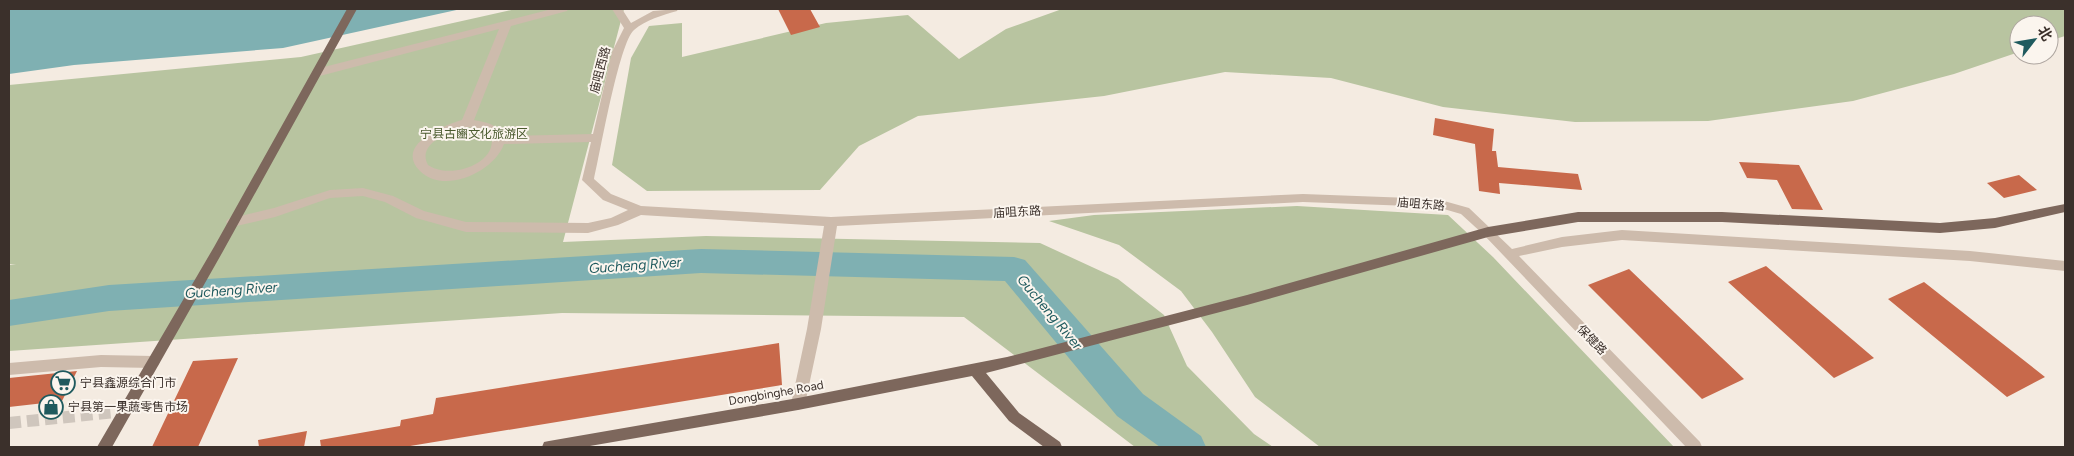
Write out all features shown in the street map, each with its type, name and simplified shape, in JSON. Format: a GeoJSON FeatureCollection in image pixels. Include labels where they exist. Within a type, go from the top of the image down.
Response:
{"type":"FeatureCollection","features":[{"type":"Feature","properties":{"kind":"main road"},"geometry":{"type":"LineString","coordinates":[[104,447],[218,250],[352,9]]}},
{"type":"Feature","properties":{"kind":"main road","name":"Dongbinghe Road"},"geometry":{"type":"LineString","coordinates":[[548,447],[798,404],[1007,363],[1177,319],[1488,232],[1578,217],[1722,217],[1940,228],[1994,223],[2065,208]]}},
{"type":"Feature","properties":{"kind":"main road"},"geometry":{"type":"LineString","coordinates":[[975,369],[1014,417],[1055,447]]}},
{"type":"Feature","properties":{"kind":"street"},"geometry":{"type":"LineString","coordinates":[[316,73],[563,9]]}},
{"type":"Feature","properties":{"kind":"street"},"geometry":{"type":"LineString","coordinates":[[617,9],[629,28],[657,13],[673,9]]}},
{"type":"Feature","properties":{"kind":"street"},"geometry":{"type":"LineString","coordinates":[[467,123],[507,23]]}},
{"type":"Feature","properties":{"kind":"street","name":"庙咀西路"},"geometry":{"type":"LineString","coordinates":[[598,138],[617,52],[629,28]]}},
{"type":"Feature","properties":{"kind":"street"},"geometry":{"type":"LineString","coordinates":[[467,123],[490,127],[497,133],[500,140],[499,148],[494,156],[474,170],[449,177],[436,176],[426,172],[420,165],[419,157],[422,148],[441,131],[467,123]]}},
{"type":"Feature","properties":{"kind":"street"},"geometry":{"type":"LineString","coordinates":[[500,140],[598,138]]}},
{"type":"Feature","properties":{"kind":"street","name":"庙咀东路"},"geometry":{"type":"LineString","coordinates":[[598,138],[588,180],[607,197],[640,210],[831,222],[1304,198],[1437,203],[1465,211],[1488,232]]}},
{"type":"Feature","properties":{"kind":"street"},"geometry":{"type":"LineString","coordinates":[[232,222],[275,212],[330,194],[363,192],[389,199],[420,215],[466,228],[588,228],[614,222],[640,210]]}},
{"type":"Feature","properties":{"kind":"street"},"geometry":{"type":"LineString","coordinates":[[798,404],[814,329],[831,222]]}},
{"type":"Feature","properties":{"kind":"street","name":"保健路"},"geometry":{"type":"LineString","coordinates":[[1488,232],[1695,447]]}},
{"type":"Feature","properties":{"kind":"street"},"geometry":{"type":"LineString","coordinates":[[1509,254],[1562,242],[1622,235],[1970,256],[2065,266]]}},
{"type":"Feature","properties":{"kind":"street"},"geometry":{"type":"LineString","coordinates":[[9,369],[156,357]]}},
{"type":"Feature","properties":{"kind":"green space","name":"宁县古豳文化旅游区"},"geometry":{"type":"Polygon","coordinates":[[[516,9],[624,9],[563,242],[706,236],[1040,243],[1118,279],[1164,315],[1187,366],[1254,434],[1273,447],[1135,447],[964,317],[562,313],[9,351],[9,265],[16,265],[9,264],[9,85],[301,57],[516,9]]]}},
{"type":"Feature","properties":{"kind":"green space"},"geometry":{"type":"Polygon","coordinates":[[[1062,9],[2065,9],[2065,36],[2059,38],[2059,15],[2009,15],[2009,55],[1954,74],[1853,101],[1708,121],[1575,122],[1443,107],[1331,78],[1225,72],[1104,96],[918,116],[859,146],[820,190],[647,191],[612,165],[631,58],[649,26],[682,23],[682,57],[826,23],[908,15],[959,59],[1006,29],[1062,9]]]}},
{"type":"Feature","properties":{"kind":"green space"},"geometry":{"type":"Polygon","coordinates":[[[1297,206],[1448,215],[1493,257],[1674,447],[1320,447],[1255,397],[1212,332],[1181,291],[1119,245],[1049,221],[1094,215],[1297,206]]]}},
{"type":"Feature","properties":{"kind":"water"},"geometry":{"type":"Polygon","coordinates":[[[9,9],[461,9],[283,48],[74,65],[9,74],[9,9]]]}},
{"type":"Feature","properties":{"kind":"building"},"geometry":{"type":"Polygon","coordinates":[[[778,9],[810,9],[820,27],[791,35],[778,9]]]}},
{"type":"Feature","properties":{"kind":"building"},"geometry":{"type":"Polygon","coordinates":[[[1435,118],[1494,129],[1492,151],[1496,151],[1498,167],[1578,174],[1582,190],[1499,183],[1500,194],[1479,191],[1475,144],[1433,135],[1435,118]]]}},
{"type":"Feature","properties":{"kind":"building"},"geometry":{"type":"Polygon","coordinates":[[[1739,162],[1799,165],[1823,210],[1792,209],[1777,180],[1747,178],[1739,162]]]}},
{"type":"Feature","properties":{"kind":"building"},"geometry":{"type":"Polygon","coordinates":[[[2019,175],[2037,190],[2004,198],[1987,183],[2019,175]]]}},
{"type":"Feature","properties":{"kind":"building"},"geometry":{"type":"Polygon","coordinates":[[[1766,266],[1874,358],[1834,378],[1728,282],[1766,266]]]}},
{"type":"Feature","properties":{"kind":"building"},"geometry":{"type":"Polygon","coordinates":[[[1629,269],[1744,379],[1702,399],[1588,285],[1629,269]]]}},
{"type":"Feature","properties":{"kind":"building"},"geometry":{"type":"Polygon","coordinates":[[[1924,282],[2045,377],[2007,397],[1888,299],[1924,282]]]}},
{"type":"Feature","properties":{"kind":"building"},"geometry":{"type":"Polygon","coordinates":[[[779,343],[782,385],[404,447],[321,447],[320,440],[400,426],[401,420],[433,414],[436,398],[779,343]]]}},
{"type":"Feature","properties":{"kind":"building"},"geometry":{"type":"Polygon","coordinates":[[[238,358],[198,447],[152,447],[193,361],[238,358]]]}},
{"type":"Feature","properties":{"kind":"building"},"geometry":{"type":"Polygon","coordinates":[[[77,371],[62,401],[9,407],[9,378],[77,371]]]}},
{"type":"Feature","properties":{"kind":"building"},"geometry":{"type":"Polygon","coordinates":[[[307,431],[304,447],[259,447],[258,440],[307,431]]]}},
{"type":"Feature","properties":{"kind":"waterway","name":"Gucheng River"},"geometry":{"type":"LineString","coordinates":[[9,313],[109,298],[701,261],[1014,269],[1130,405],[1188,447]]}},
{"type":"Feature","properties":{"kind":"tunnel"},"geometry":{"type":"LineString","coordinates":[[9,423],[125,411]]}},
{"type":"Feature","properties":{"kind":"place","name":"宁县鑫源综合门市"},"geometry":{"type":"Point","coordinates":[63,383]}},
{"type":"Feature","properties":{"kind":"place","name":"宁县第一果蔬零售市场"},"geometry":{"type":"Point","coordinates":[51,407]}}]}
